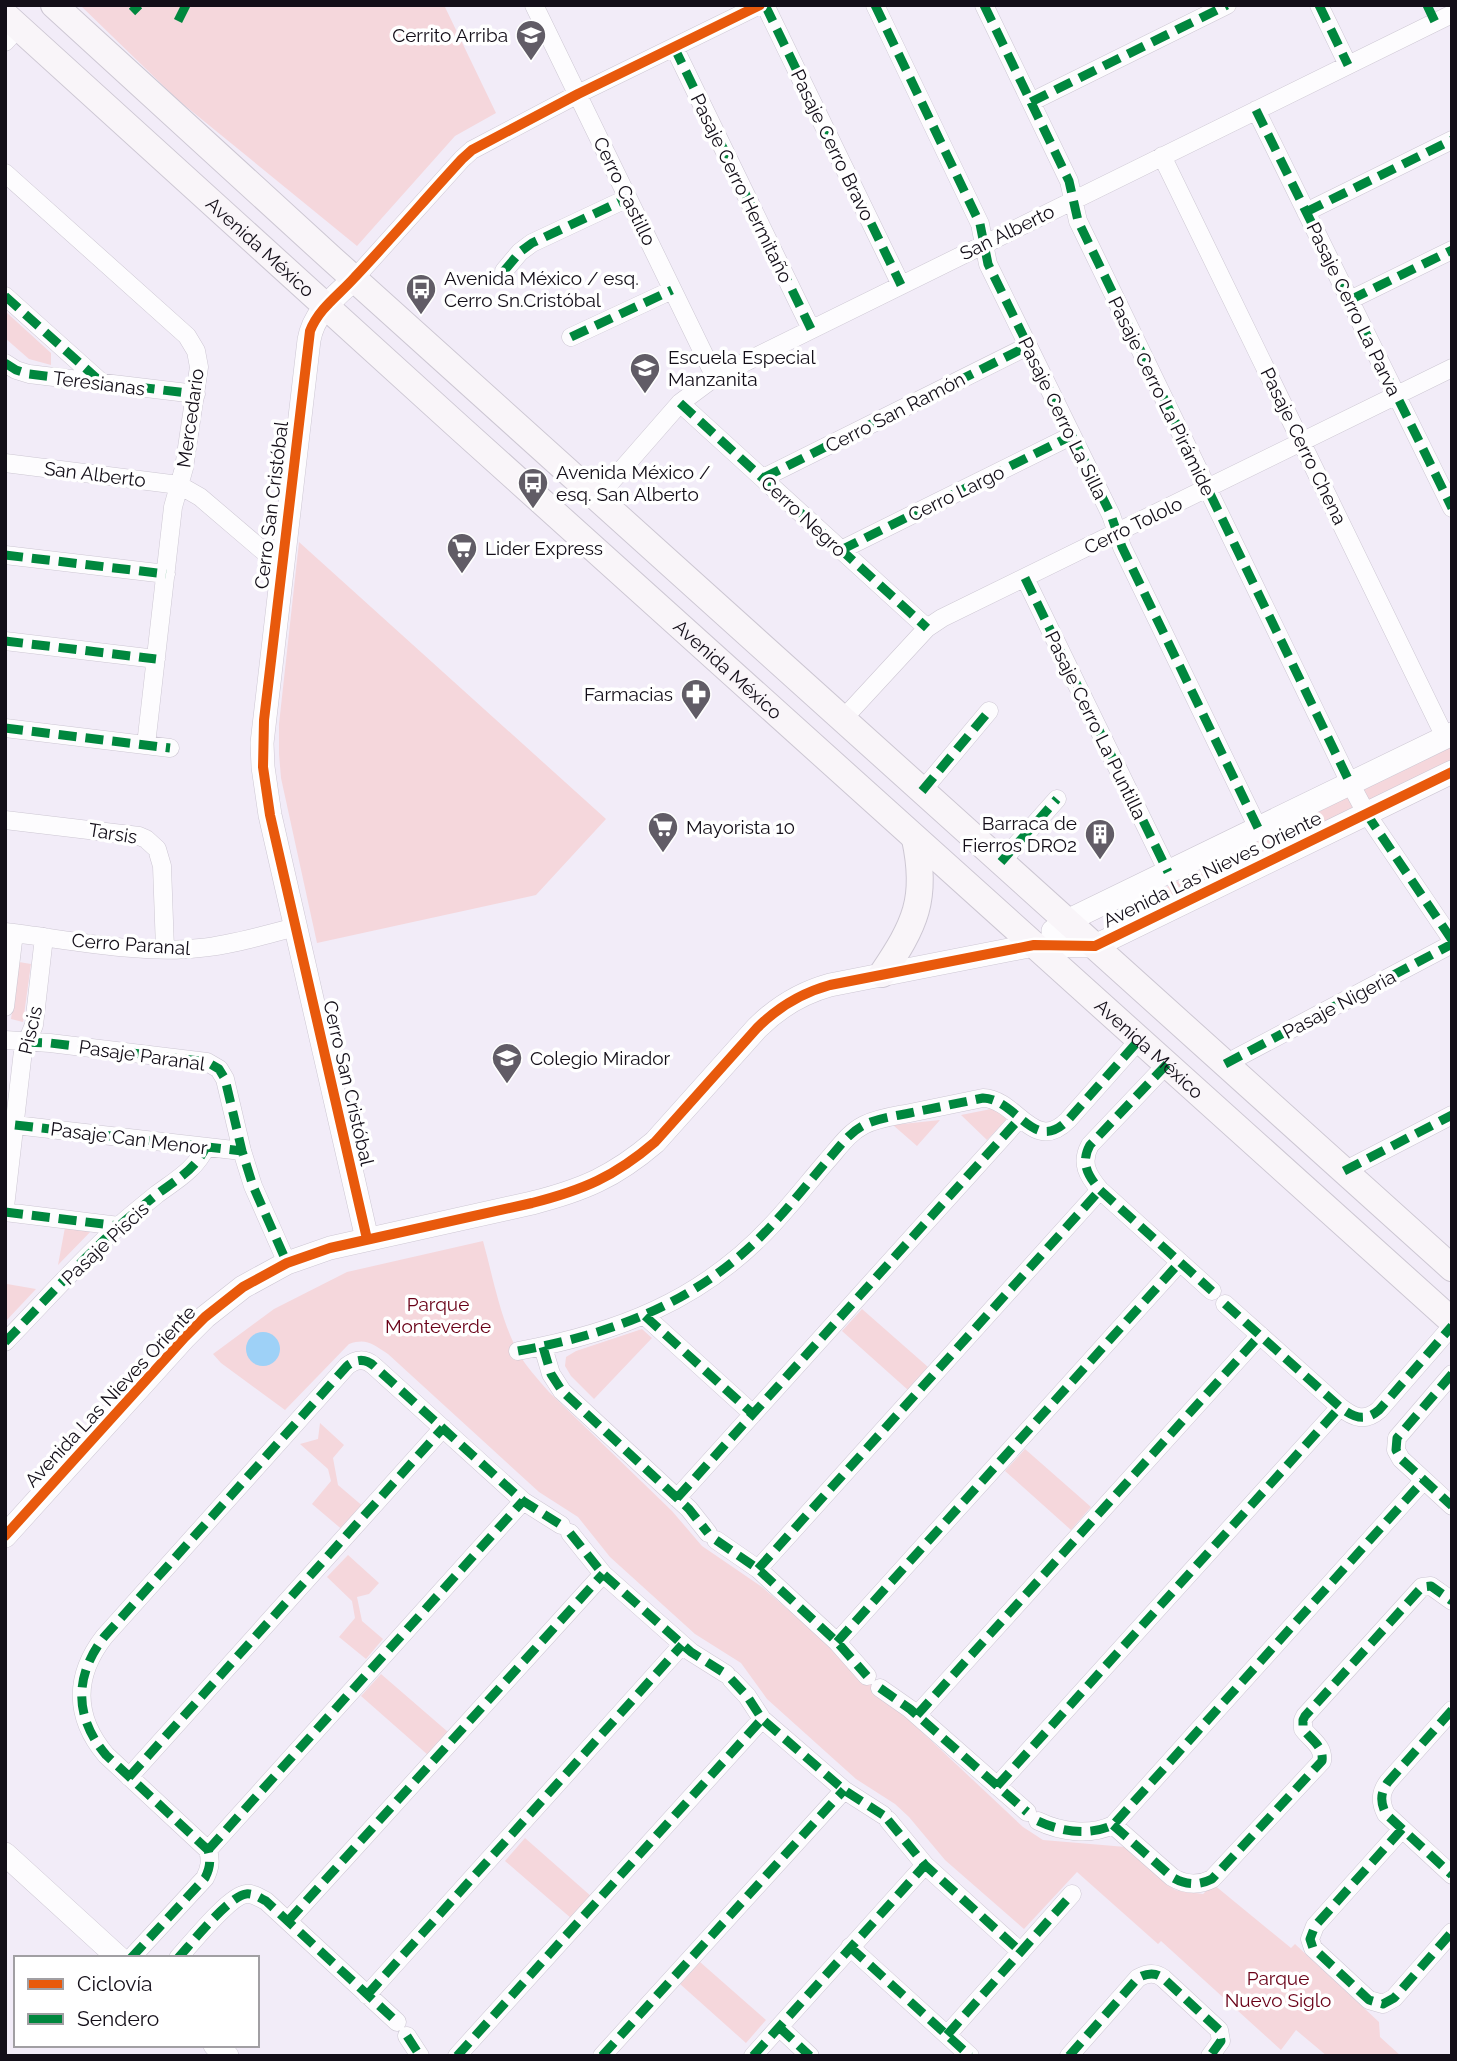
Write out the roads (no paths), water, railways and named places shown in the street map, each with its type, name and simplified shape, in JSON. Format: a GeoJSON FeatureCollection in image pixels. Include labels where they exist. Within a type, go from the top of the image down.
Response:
{"type":"FeatureCollection","features":[{"type":"Feature","properties":{"kind":"main road","name":"Avenida México"},"geometry":{"type":"LineString","coordinates":[[54,5],[449,365],[1452,1268]]}},
{"type":"Feature","properties":{"kind":"main road","name":"Avenida México"},"geometry":{"type":"LineString","coordinates":[[10,28],[406,377],[1452,1324]]}},
{"type":"Feature","properties":{"kind":"main road"},"geometry":{"type":"LineString","coordinates":[[406,377],[408,366],[416,357],[428,354],[439,357],[449,365]]}},
{"type":"Feature","properties":{"kind":"main road"},"geometry":{"type":"LineString","coordinates":[[882,974],[900,948],[918,908],[921,877],[915,839]]}},
{"type":"Feature","properties":{"kind":"street","name":"Cerro Castillo"},"geometry":{"type":"LineString","coordinates":[[534,5],[715,377]]}},
{"type":"Feature","properties":{"kind":"street","name":"Cerro San Cristóbal"},"geometry":{"type":"LineString","coordinates":[[367,1239],[265,791],[262,766],[264,720],[313,323],[472,149],[578,94],[762,5]]}},
{"type":"Feature","properties":{"kind":"street","name":"Pasaje Cerro Bravo"},"geometry":{"type":"LineString","coordinates":[[762,5],[901,285]]}},
{"type":"Feature","properties":{"kind":"street","name":"Pasaje Cerro La Silla"},"geometry":{"type":"LineString","coordinates":[[875,5],[980,224],[988,264],[1111,515],[1122,547],[1258,828]]}},
{"type":"Feature","properties":{"kind":"street"},"geometry":{"type":"LineString","coordinates":[[1031,102],[1227,5]]}},
{"type":"Feature","properties":{"kind":"street"},"geometry":{"type":"LineString","coordinates":[[1319,5],[1348,65]]}},
{"type":"Feature","properties":{"kind":"street"},"geometry":{"type":"LineString","coordinates":[[1427,5],[1435,22]]}},
{"type":"Feature","properties":{"kind":"street","name":"Pasaje Cerro La Pirámide"},"geometry":{"type":"LineString","coordinates":[[990,7],[1069,181],[1078,221],[1350,783],[1366,813],[1452,942]]}},
{"type":"Feature","properties":{"kind":"street","name":"San Alberto"},"geometry":{"type":"LineString","coordinates":[[597,498],[680,403],[715,377],[1452,14]]}},
{"type":"Feature","properties":{"kind":"street","name":"Pasaje Cerro Hermitaño"},"geometry":{"type":"LineString","coordinates":[[674,47],[811,329]]}},
{"type":"Feature","properties":{"kind":"street","name":"Pasaje Cerro La Parva"},"geometry":{"type":"LineString","coordinates":[[1256,110],[1452,508]]}},
{"type":"Feature","properties":{"kind":"street"},"geometry":{"type":"LineString","coordinates":[[1306,212],[1452,140]]}},
{"type":"Feature","properties":{"kind":"street","name":"Pasaje Cerro Chena"},"geometry":{"type":"LineString","coordinates":[[1163,156],[1449,735]]}},
{"type":"Feature","properties":{"kind":"street","name":"Mercedario"},"geometry":{"type":"LineString","coordinates":[[5,173],[187,336],[198,359],[196,394],[184,468],[173,507],[146,745]]}},
{"type":"Feature","properties":{"kind":"street"},"geometry":{"type":"LineString","coordinates":[[504,271],[520,252],[532,243],[628,198]]}},
{"type":"Feature","properties":{"kind":"street"},"geometry":{"type":"LineString","coordinates":[[1350,300],[1452,250]]}},
{"type":"Feature","properties":{"kind":"street"},"geometry":{"type":"LineString","coordinates":[[571,337],[673,290]]}},
{"type":"Feature","properties":{"kind":"street"},"geometry":{"type":"LineString","coordinates":[[5,296],[102,383]]}},
{"type":"Feature","properties":{"kind":"street","name":"Cerro San Ramón"},"geometry":{"type":"LineString","coordinates":[[763,478],[1028,346]]}},
{"type":"Feature","properties":{"kind":"street","name":"Teresianas"},"geometry":{"type":"LineString","coordinates":[[5,363],[22,373],[196,394]]}},
{"type":"Feature","properties":{"kind":"street","name":"Cerro Tololo"},"geometry":{"type":"LineString","coordinates":[[843,719],[927,628],[942,618],[1452,368]]}},
{"type":"Feature","properties":{"kind":"street","name":"Cerro Negro"},"geometry":{"type":"LineString","coordinates":[[680,403],[927,628]]}},
{"type":"Feature","properties":{"kind":"street","name":"Cerro Largo"},"geometry":{"type":"LineString","coordinates":[[841,550],[1072,436]]}},
{"type":"Feature","properties":{"kind":"street","name":"San Alberto"},"geometry":{"type":"LineString","coordinates":[[5,463],[179,485],[200,497],[282,567]]}},
{"type":"Feature","properties":{"kind":"street"},"geometry":{"type":"LineString","coordinates":[[5,555],[166,574]]}},
{"type":"Feature","properties":{"kind":"street","name":"Pasaje Cerro La Puntilla"},"geometry":{"type":"LineString","coordinates":[[1025,578],[1168,872]]}},
{"type":"Feature","properties":{"kind":"street"},"geometry":{"type":"LineString","coordinates":[[5,641],[156,659]]}},
{"type":"Feature","properties":{"kind":"street"},"geometry":{"type":"LineString","coordinates":[[922,791],[989,710]]}},
{"type":"Feature","properties":{"kind":"street"},"geometry":{"type":"LineString","coordinates":[[5,728],[170,748]]}},
{"type":"Feature","properties":{"kind":"street","name":"Avenida Las Nieves Oriente"},"geometry":{"type":"LineString","coordinates":[[1034,945],[1067,922],[1449,735]]}},
{"type":"Feature","properties":{"kind":"street","name":"Avenida Las Nieves Oriente"},"geometry":{"type":"LineString","coordinates":[[5,1536],[205,1317],[243,1287],[287,1264],[330,1248],[532,1203],[598,1181],[626,1165],[655,1142],[771,1014],[788,1002],[816,989],[1034,945],[1095,946],[1452,772]]}},
{"type":"Feature","properties":{"kind":"street"},"geometry":{"type":"LineString","coordinates":[[1001,862],[1057,799]]}},
{"type":"Feature","properties":{"kind":"street","name":"Tarsis"},"geometry":{"type":"LineString","coordinates":[[5,820],[126,834],[152,843],[161,857],[165,949]]}},
{"type":"Feature","properties":{"kind":"street","name":"Cerro Paranal"},"geometry":{"type":"LineString","coordinates":[[10,933],[165,949],[220,945],[296,927]]}},
{"type":"Feature","properties":{"kind":"street","name":"Piscis"},"geometry":{"type":"LineString","coordinates":[[5,1007],[10,933]]}},
{"type":"Feature","properties":{"kind":"street","name":"Piscis"},"geometry":{"type":"LineString","coordinates":[[5,1209],[24,1042],[34,1025],[44,937]]}},
{"type":"Feature","properties":{"kind":"street","name":"Pasaje Nigeria"},"geometry":{"type":"LineString","coordinates":[[1225,1064],[1452,942]]}},
{"type":"Feature","properties":{"kind":"street","name":"Pasaje Paranal"},"geometry":{"type":"LineString","coordinates":[[5,1040],[64,1044],[207,1062],[219,1069],[225,1079],[253,1186],[287,1264]]}},
{"type":"Feature","properties":{"kind":"street"},"geometry":{"type":"LineString","coordinates":[[518,1351],[595,1334],[645,1316],[694,1290],[746,1251],[847,1138],[863,1125],[883,1118],[983,1098],[1003,1104],[1031,1127],[1043,1131],[1057,1129],[1139,1040]]}},
{"type":"Feature","properties":{"kind":"street"},"geometry":{"type":"LineString","coordinates":[[1167,1064],[1090,1145],[1084,1165],[1100,1190],[1212,1291]]}},
{"type":"Feature","properties":{"kind":"street"},"geometry":{"type":"LineString","coordinates":[[1344,1171],[1452,1115]]}},
{"type":"Feature","properties":{"kind":"street"},"geometry":{"type":"LineString","coordinates":[[677,1498],[1020,1118]]}},
{"type":"Feature","properties":{"kind":"street","name":"Pasaje Can Menor"},"geometry":{"type":"LineString","coordinates":[[15,1125],[242,1151]]}},
{"type":"Feature","properties":{"kind":"street","name":"Pasaje Piscis"},"geometry":{"type":"LineString","coordinates":[[5,1342],[119,1226],[189,1171],[206,1146]]}},
{"type":"Feature","properties":{"kind":"street"},"geometry":{"type":"LineString","coordinates":[[758,1569],[1100,1190]]}},
{"type":"Feature","properties":{"kind":"street"},"geometry":{"type":"LineString","coordinates":[[5,1209],[119,1226]]}},
{"type":"Feature","properties":{"kind":"street"},"geometry":{"type":"LineString","coordinates":[[837,1642],[1180,1262]]}},
{"type":"Feature","properties":{"kind":"street"},"geometry":{"type":"LineString","coordinates":[[1226,1304],[1340,1407],[1359,1418],[1375,1413],[1452,1324]]}},
{"type":"Feature","properties":{"kind":"street"},"geometry":{"type":"LineString","coordinates":[[645,1316],[753,1414]]}},
{"type":"Feature","properties":{"kind":"street"},"geometry":{"type":"LineString","coordinates":[[917,1715],[1260,1335]]}},
{"type":"Feature","properties":{"kind":"street"},"geometry":{"type":"LineString","coordinates":[[542,1347],[551,1374],[562,1391],[677,1498],[712,1536],[758,1569],[837,1642],[873,1682],[917,1715],[1032,1816],[1056,1828],[1084,1832],[1113,1825],[1423,1481]]}},
{"type":"Feature","properties":{"kind":"street"},"geometry":{"type":"LineString","coordinates":[[133,1956],[205,1878],[210,1863],[208,1850],[98,1746],[87,1725],[83,1709],[83,1677],[95,1649],[347,1366],[360,1360],[370,1363],[523,1501],[565,1529],[603,1574],[682,1644],[729,1676],[747,1696],[762,1719],[844,1790],[886,1817],[925,1865],[1021,1952]]}},
{"type":"Feature","properties":{"kind":"street"},"geometry":{"type":"LineString","coordinates":[[1452,1374],[1397,1438],[1395,1445],[1398,1455],[1452,1506]]}},
{"type":"Feature","properties":{"kind":"street"},"geometry":{"type":"LineString","coordinates":[[997,1786],[1340,1407]]}},
{"type":"Feature","properties":{"kind":"street"},"geometry":{"type":"LineString","coordinates":[[128,1777],[443,1429]]}},
{"type":"Feature","properties":{"kind":"street"},"geometry":{"type":"LineString","coordinates":[[208,1850],[523,1501]]}},
{"type":"Feature","properties":{"kind":"street"},"geometry":{"type":"LineString","coordinates":[[288,1921],[603,1574]]}},
{"type":"Feature","properties":{"kind":"street"},"geometry":{"type":"LineString","coordinates":[[1113,1825],[1179,1882],[1195,1884],[1212,1879],[1322,1762],[1321,1749],[1303,1729],[1305,1716],[1422,1587],[1431,1586],[1452,1601]]}},
{"type":"Feature","properties":{"kind":"street"},"geometry":{"type":"LineString","coordinates":[[367,1995],[682,1644]]}},
{"type":"Feature","properties":{"kind":"street"},"geometry":{"type":"LineString","coordinates":[[1451,1872],[1386,1814],[1381,1800],[1384,1787],[1452,1710]]}},
{"type":"Feature","properties":{"kind":"street"},"geometry":{"type":"LineString","coordinates":[[457,2056],[762,1719]]}},
{"type":"Feature","properties":{"kind":"street"},"geometry":{"type":"LineString","coordinates":[[602,2056],[844,1790]]}},
{"type":"Feature","properties":{"kind":"street"},"geometry":{"type":"LineString","coordinates":[[1402,1829],[1315,1926],[1310,1939],[1313,1948],[1369,2000],[1383,2004],[1394,1998],[1452,1932]]}},
{"type":"Feature","properties":{"kind":"street"},"geometry":{"type":"LineString","coordinates":[[5,1854],[117,1956]]}},
{"type":"Feature","properties":{"kind":"street"},"geometry":{"type":"LineString","coordinates":[[753,2056],[925,1865]]}},
{"type":"Feature","properties":{"kind":"street"},"geometry":{"type":"LineString","coordinates":[[180,1956],[231,1901],[245,1894],[260,1897],[402,2029],[420,2056]]}},
{"type":"Feature","properties":{"kind":"street"},"geometry":{"type":"LineString","coordinates":[[947,2035],[1072,1894]]}},
{"type":"Feature","properties":{"kind":"street"},"geometry":{"type":"LineString","coordinates":[[850,1947],[970,2056]]}},
{"type":"Feature","properties":{"kind":"street"},"geometry":{"type":"LineString","coordinates":[[1069,2056],[1138,1978],[1149,1974],[1163,1978],[1220,2030],[1221,2041],[1210,2056]]}},
{"type":"Feature","properties":{"kind":"street"},"geometry":{"type":"LineString","coordinates":[[779,2027],[810,2056]]}},
{"type":"Feature","properties":{"kind":"water"},"geometry":{"type":"Polygon","coordinates":[[[263,1332],[275,1337],[280,1349],[275,1361],[263,1366],[251,1361],[246,1349],[251,1337],[263,1332]]]}},
{"type":"Feature","properties":{"kind":"place","name":"Cerrito Arriba"},"geometry":{"type":"Point","coordinates":[531,62]}},
{"type":"Feature","properties":{"kind":"place","name":"Avenida México / esq. Cerro Sn.Cristóbal"},"geometry":{"type":"Point","coordinates":[421,316]}},
{"type":"Feature","properties":{"kind":"place","name":"Escuela Especial Manzanita"},"geometry":{"type":"Point","coordinates":[645,395]}},
{"type":"Feature","properties":{"kind":"place","name":"Avenida México / esq. San Alberto"},"geometry":{"type":"Point","coordinates":[533,510]}},
{"type":"Feature","properties":{"kind":"place","name":"Lider Express"},"geometry":{"type":"Point","coordinates":[462,575]}},
{"type":"Feature","properties":{"kind":"place","name":"Farmacias"},"geometry":{"type":"Point","coordinates":[696,721]}},
{"type":"Feature","properties":{"kind":"place","name":"Mayorista 10"},"geometry":{"type":"Point","coordinates":[663,854]}},
{"type":"Feature","properties":{"kind":"place","name":"Barraca de Fierros DRO2"},"geometry":{"type":"Point","coordinates":[1100,861]}},
{"type":"Feature","properties":{"kind":"place","name":"Colegio Mirador"},"geometry":{"type":"Point","coordinates":[507,1085]}},
{"type":"Feature","properties":{"kind":"park label","name":"Parque Monteverde"},"geometry":{"type":"Point","coordinates":[438,1315]}},
{"type":"Feature","properties":{"kind":"park label","name":"Parque Nuevo Siglo"},"geometry":{"type":"Point","coordinates":[1278,1989]}}]}
